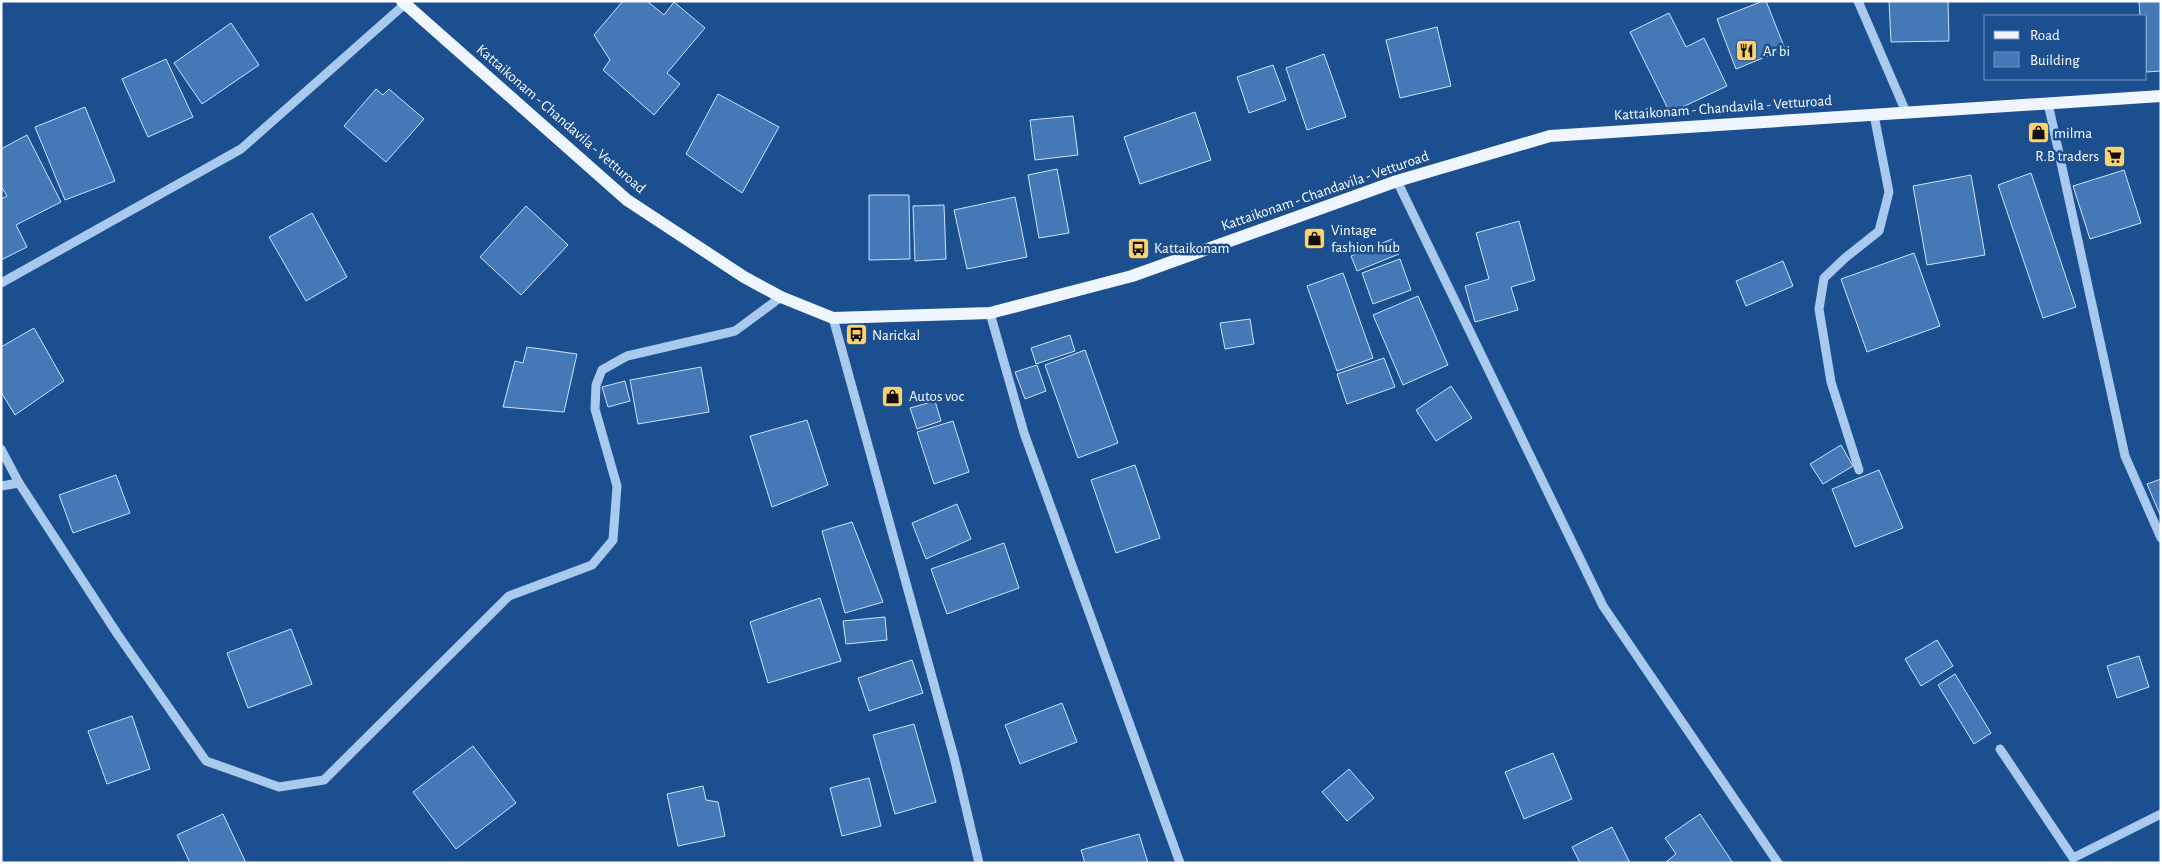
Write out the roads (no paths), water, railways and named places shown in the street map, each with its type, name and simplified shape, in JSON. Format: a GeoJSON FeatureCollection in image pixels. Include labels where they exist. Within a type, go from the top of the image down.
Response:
{"type":"FeatureCollection","features":[{"type":"Feature","properties":{"kind":"main road","name":"Kattaikonam - Chandavila - Vetturoad"},"geometry":{"type":"LineString","coordinates":[[403,2],[627,200],[744,277],[781,297],[833,318],[990,313],[1132,276],[1396,181],[1550,136],[2161,96]]}},
{"type":"Feature","properties":{"kind":"street"},"geometry":{"type":"LineString","coordinates":[[1858,1],[1906,112]]}},
{"type":"Feature","properties":{"kind":"street"},"geometry":{"type":"LineString","coordinates":[[1,283],[242,149],[403,2]]}},
{"type":"Feature","properties":{"kind":"street"},"geometry":{"type":"LineString","coordinates":[[2048,103],[2125,456],[2161,538]]}},
{"type":"Feature","properties":{"kind":"street"},"geometry":{"type":"LineString","coordinates":[[1859,470],[1831,382],[1819,309],[1824,278],[1845,258],[1879,231],[1889,192],[1874,114]]}},
{"type":"Feature","properties":{"kind":"street"},"geometry":{"type":"LineString","coordinates":[[1396,181],[1603,606],[1778,863]]}},
{"type":"Feature","properties":{"kind":"street"},"geometry":{"type":"LineString","coordinates":[[1,449],[20,483],[118,635],[206,761],[279,788],[324,780],[509,596],[592,564],[613,540],[617,486],[595,409],[596,385],[602,370],[627,356],[735,330],[781,297]]}},
{"type":"Feature","properties":{"kind":"street"},"geometry":{"type":"LineString","coordinates":[[990,313],[1024,433],[1180,863]]}},
{"type":"Feature","properties":{"kind":"street"},"geometry":{"type":"LineString","coordinates":[[833,318],[954,757],[980,863]]}},
{"type":"Feature","properties":{"kind":"street"},"geometry":{"type":"LineString","coordinates":[[1,486],[20,483]]}},
{"type":"Feature","properties":{"kind":"street"},"geometry":{"type":"LineString","coordinates":[[2000,749],[2073,858],[2161,814]]}},
{"type":"Feature","properties":{"kind":"place","name":"Ar bi"},"geometry":{"type":"Point","coordinates":[1747,51]}},
{"type":"Feature","properties":{"kind":"place","name":"milma"},"geometry":{"type":"Point","coordinates":[2038,133]}},
{"type":"Feature","properties":{"kind":"place","name":"R.B traders"},"geometry":{"type":"Point","coordinates":[2115,156]}},
{"type":"Feature","properties":{"kind":"place","name":"Vintage fashion hub"},"geometry":{"type":"Point","coordinates":[1315,239]}},
{"type":"Feature","properties":{"kind":"place","name":"Kattaikonam"},"geometry":{"type":"Point","coordinates":[1138,248]}},
{"type":"Feature","properties":{"kind":"place","name":"Narickal"},"geometry":{"type":"Point","coordinates":[856,335]}},
{"type":"Feature","properties":{"kind":"place","name":"Autos voc"},"geometry":{"type":"Point","coordinates":[893,396]}}]}
